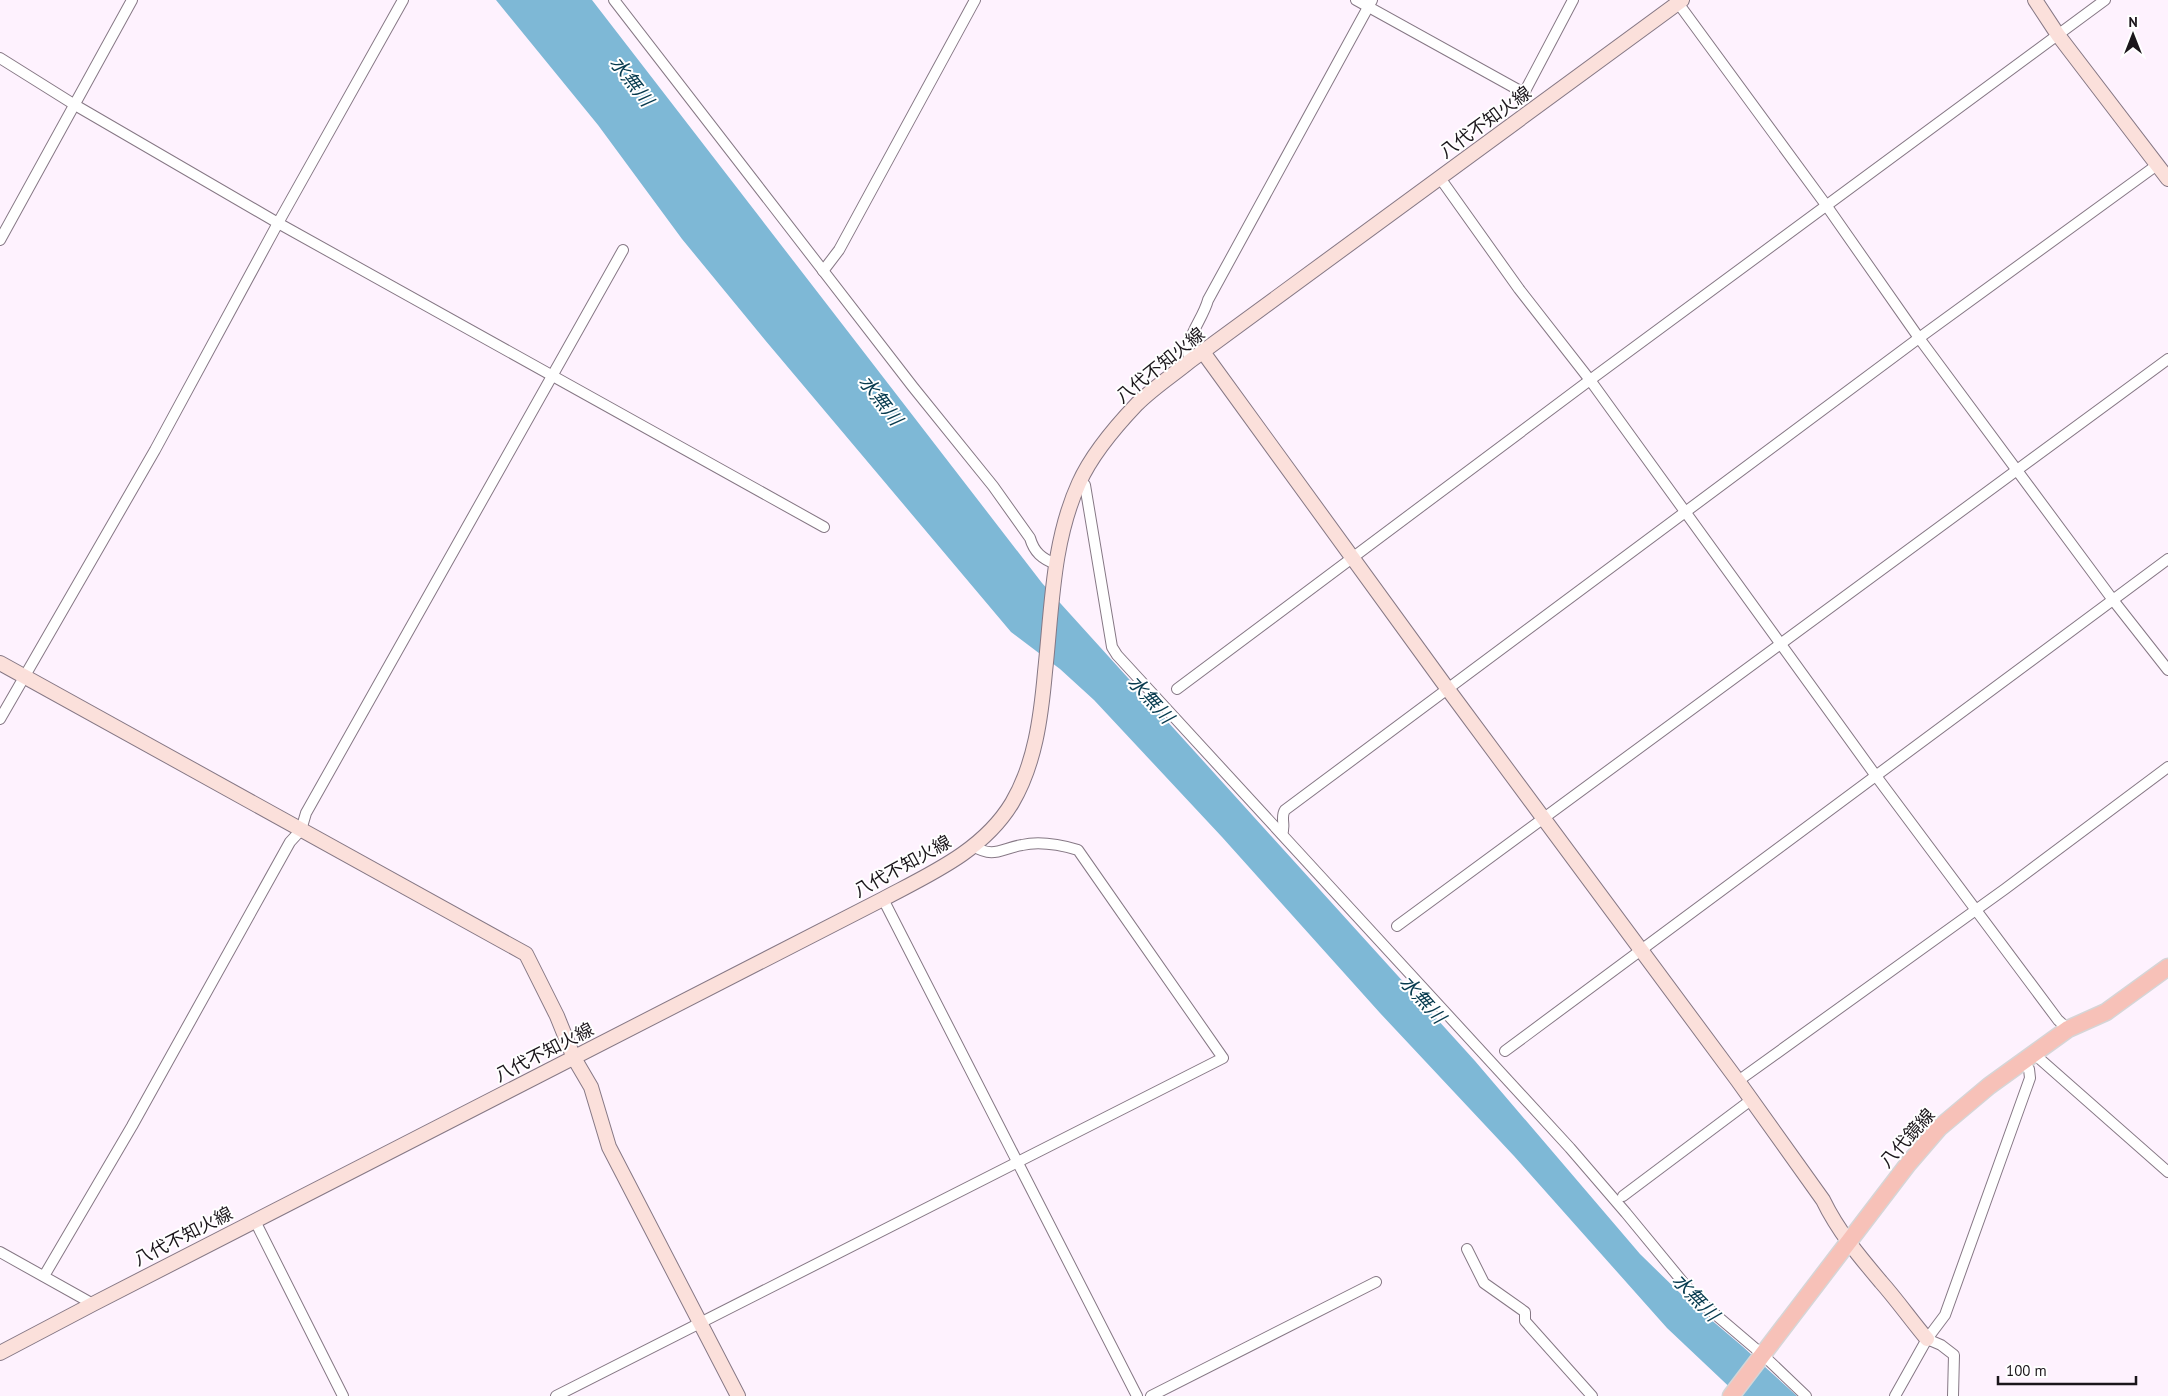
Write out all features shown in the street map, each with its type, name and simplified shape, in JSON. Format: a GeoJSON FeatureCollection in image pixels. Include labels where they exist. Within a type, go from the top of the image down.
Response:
{"type":"FeatureCollection","features":[{"type":"Feature","properties":{"kind":"main road"},"geometry":{"type":"LineString","coordinates":[[2035,0],[2058,35],[2168,179]]}},
{"type":"Feature","properties":{"kind":"main road","name":"八代不知火線"},"geometry":{"type":"LineString","coordinates":[[0,1353],[883,899],[954,861],[973,846],[995,824],[1012,803],[1035,746],[1044,686],[1055,569],[1062,530],[1079,481],[1101,448],[1128,414],[1139,402],[1190,361],[1680,2]]}},
{"type":"Feature","properties":{"kind":"main road"},"geometry":{"type":"LineString","coordinates":[[1203,352],[1447,688],[1738,1081],[1823,1200],[1833,1220],[1861,1260],[1927,1339]]}},
{"type":"Feature","properties":{"kind":"main road"},"geometry":{"type":"LineString","coordinates":[[0,663],[526,954],[557,1016],[574,1058],[591,1087],[608,1147],[738,1396]]}},
{"type":"Feature","properties":{"kind":"main road","name":"八代鏡線"},"geometry":{"type":"LineString","coordinates":[[1731,1396],[1908,1164],[1939,1128],[1989,1086],[2068,1029],[2106,1012],[2168,967]]}},
{"type":"Feature","properties":{"kind":"street"},"geometry":{"type":"LineString","coordinates":[[0,240],[132,0]]}},
{"type":"Feature","properties":{"kind":"street"},"geometry":{"type":"LineString","coordinates":[[0,719],[155,450],[278,223],[403,0]]}},
{"type":"Feature","properties":{"kind":"street"},"geometry":{"type":"LineString","coordinates":[[614,0],[992,486],[1030,538],[1033,548],[1055,569]]}},
{"type":"Feature","properties":{"kind":"street"},"geometry":{"type":"LineString","coordinates":[[823,271],[839,250],[975,0]]}},
{"type":"Feature","properties":{"kind":"street"},"geometry":{"type":"LineString","coordinates":[[1356,0],[1370,4],[1524,93],[1573,0]]}},
{"type":"Feature","properties":{"kind":"street"},"geometry":{"type":"LineString","coordinates":[[1177,689],[1590,380],[2105,0]]}},
{"type":"Feature","properties":{"kind":"street"},"geometry":{"type":"LineString","coordinates":[[1680,2],[1919,338],[2113,600],[2168,670]]}},
{"type":"Feature","properties":{"kind":"street"},"geometry":{"type":"LineString","coordinates":[[1190,361],[1188,344],[1205,311],[1208,300],[1370,4]]}},
{"type":"Feature","properties":{"kind":"street"},"geometry":{"type":"LineString","coordinates":[[0,58],[75,105],[278,223],[824,527]]}},
{"type":"Feature","properties":{"kind":"street"},"geometry":{"type":"LineString","coordinates":[[1282,834],[1284,831],[1283,813],[1285,810],[1919,338],[2157,165]]}},
{"type":"Feature","properties":{"kind":"street"},"geometry":{"type":"LineString","coordinates":[[1440,178],[1519,289],[1590,380],[1684,513],[1876,776],[2058,1020],[2068,1029]]}},
{"type":"Feature","properties":{"kind":"street"},"geometry":{"type":"LineString","coordinates":[[44,1276],[132,1126],[290,842],[302,830],[306,813],[623,250]]}},
{"type":"Feature","properties":{"kind":"street"},"geometry":{"type":"LineString","coordinates":[[1397,926],[2168,359]]}},
{"type":"Feature","properties":{"kind":"street"},"geometry":{"type":"LineString","coordinates":[[1079,481],[1084,484],[1112,647],[1117,655],[1570,1148],[1696,1298],[1806,1396]]}},
{"type":"Feature","properties":{"kind":"street"},"geometry":{"type":"LineString","coordinates":[[1505,1051],[2168,559]]}},
{"type":"Feature","properties":{"kind":"street"},"geometry":{"type":"LineString","coordinates":[[1738,1081],[2168,767]]}},
{"type":"Feature","properties":{"kind":"street"},"geometry":{"type":"LineString","coordinates":[[556,1396],[1222,1058],[1078,850],[1046,844],[1023,844],[993,853],[983,852],[973,846]]}},
{"type":"Feature","properties":{"kind":"street"},"geometry":{"type":"LineString","coordinates":[[883,899],[1138,1396]]}},
{"type":"Feature","properties":{"kind":"street"},"geometry":{"type":"LineString","coordinates":[[2028,1059],[2168,1172]]}},
{"type":"Feature","properties":{"kind":"street"},"geometry":{"type":"LineString","coordinates":[[1894,1396],[1927,1339],[1945,1315],[2030,1078],[2028,1059]]}},
{"type":"Feature","properties":{"kind":"street"},"geometry":{"type":"LineString","coordinates":[[1623,1196],[1751,1100]]}},
{"type":"Feature","properties":{"kind":"street"},"geometry":{"type":"LineString","coordinates":[[254,1221],[343,1396]]}},
{"type":"Feature","properties":{"kind":"street"},"geometry":{"type":"LineString","coordinates":[[1467,1249],[1484,1283],[1524,1312],[1525,1321],[1592,1396]]}},
{"type":"Feature","properties":{"kind":"street"},"geometry":{"type":"LineString","coordinates":[[0,1252],[93,1304]]}},
{"type":"Feature","properties":{"kind":"street"},"geometry":{"type":"LineString","coordinates":[[1151,1396],[1376,1282]]}},
{"type":"Feature","properties":{"kind":"street"},"geometry":{"type":"LineString","coordinates":[[1927,1339],[1941,1345],[1954,1355],[1953,1396]]}},
{"type":"Feature","properties":{"kind":"water","name":"水無川"},"geometry":{"type":"Polygon","coordinates":[[[496,0],[592,0],[1042,583],[1475,1061],[1640,1254],[1683,1296],[1797,1396],[1739,1396],[1667,1328],[1514,1156],[1380,1013],[1222,837],[1094,700],[1060,669],[1011,632],[682,239],[598,125],[496,0]]]}}]}
